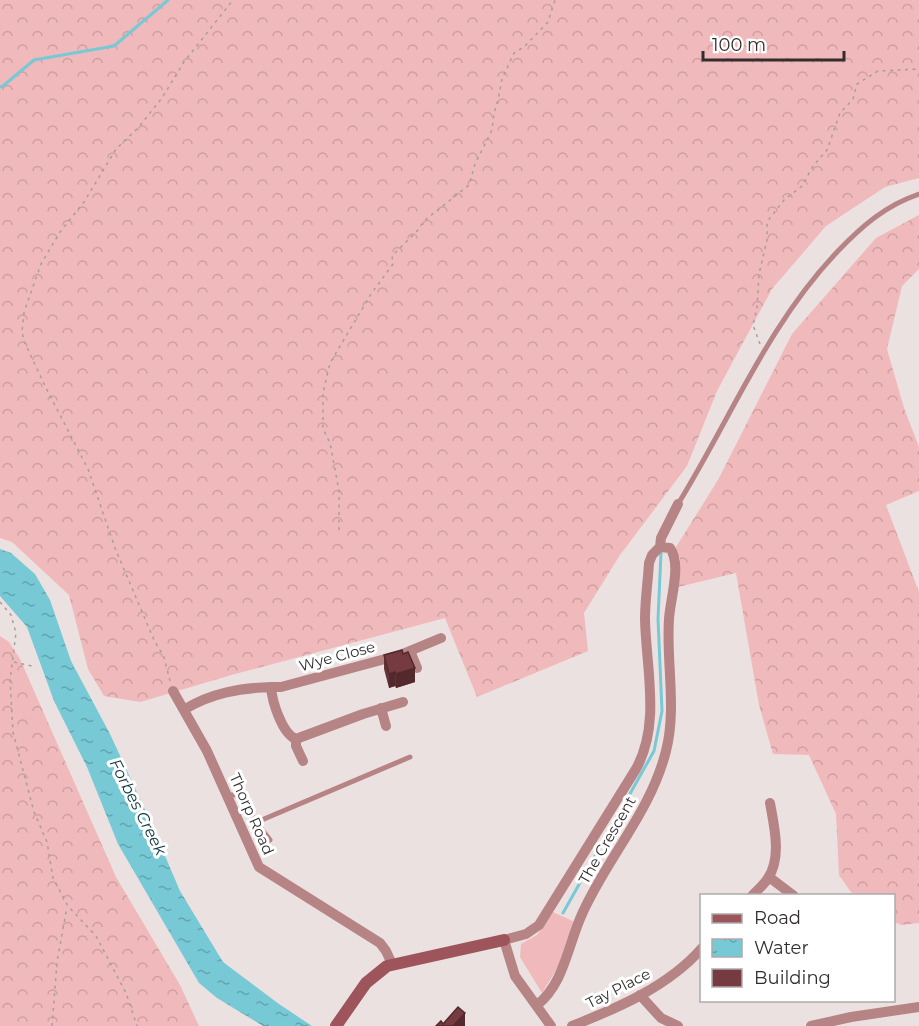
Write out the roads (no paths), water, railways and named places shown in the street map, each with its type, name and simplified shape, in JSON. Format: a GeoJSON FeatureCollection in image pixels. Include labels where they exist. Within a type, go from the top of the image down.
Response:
{"type":"FeatureCollection","features":[{"type":"Feature","properties":{"kind":"street","name":"The Crescent"},"geometry":{"type":"LineString","coordinates":[[504,940],[526,934],[539,925],[645,752],[650,682],[645,617],[649,563],[652,555],[660,547],[661,538],[678,504]]}},
{"type":"Feature","properties":{"kind":"street","name":"The Crescent"},"geometry":{"type":"LineString","coordinates":[[537,1005],[548,996],[561,972],[583,912],[642,812],[666,751],[670,702],[668,621],[676,564],[670,548],[660,547]]}},
{"type":"Feature","properties":{"kind":"street","name":"Wye Close"},"geometry":{"type":"LineString","coordinates":[[185,709],[220,693],[281,687],[410,651],[441,638]]}},
{"type":"Feature","properties":{"kind":"street"},"geometry":{"type":"LineString","coordinates":[[410,651],[417,668]]}},
{"type":"Feature","properties":{"kind":"street"},"geometry":{"type":"LineString","coordinates":[[271,687],[275,708],[289,734],[296,739]]}},
{"type":"Feature","properties":{"kind":"street","name":"Thorp Road"},"geometry":{"type":"LineString","coordinates":[[173,691],[207,751],[259,867],[380,943],[392,964]]}},
{"type":"Feature","properties":{"kind":"street"},"geometry":{"type":"LineString","coordinates":[[296,739],[402,702]]}},
{"type":"Feature","properties":{"kind":"street"},"geometry":{"type":"LineString","coordinates":[[381,708],[386,726]]}},
{"type":"Feature","properties":{"kind":"street"},"geometry":{"type":"LineString","coordinates":[[296,739],[296,746],[303,761]]}},
{"type":"Feature","properties":{"kind":"street"},"geometry":{"type":"LineString","coordinates":[[754,894],[769,877],[774,862],[776,837],[770,803]]}},
{"type":"Feature","properties":{"kind":"street"},"geometry":{"type":"LineString","coordinates":[[769,877],[791,894]]}},
{"type":"Feature","properties":{"kind":"street"},"geometry":{"type":"LineString","coordinates":[[336,1026],[366,983],[392,964],[504,940],[515,976],[551,1026]]}},
{"type":"Feature","properties":{"kind":"street","name":"Tay Place"},"geometry":{"type":"LineString","coordinates":[[572,1026],[653,989],[690,962],[700,950]]}},
{"type":"Feature","properties":{"kind":"street"},"geometry":{"type":"LineString","coordinates":[[640,995],[661,1018],[678,1026]]}},
{"type":"Feature","properties":{"kind":"street"},"geometry":{"type":"LineString","coordinates":[[812,1026],[850,1017],[919,1007]]}},
{"type":"Feature","properties":{"kind":"lane"},"geometry":{"type":"LineString","coordinates":[[678,504],[764,350],[814,276],[861,227],[899,201],[919,194]]}},
{"type":"Feature","properties":{"kind":"lane"},"geometry":{"type":"LineString","coordinates":[[256,822],[410,758]]}},
{"type":"Feature","properties":{"kind":"lane"},"geometry":{"type":"LineString","coordinates":[[227,795],[236,795],[270,840]]}},
{"type":"Feature","properties":{"kind":"water","name":"Forbes Creek"},"geometry":{"type":"Polygon","coordinates":[[[0,549],[11,553],[35,574],[50,600],[71,661],[110,734],[180,891],[223,962],[312,1026],[263,1026],[217,998],[199,983],[118,844],[87,767],[54,701],[27,627],[0,596],[0,549]]]}},
{"type":"Feature","properties":{"kind":"waterway","name":"Forbes Creek"},"geometry":{"type":"LineString","coordinates":[[0,87],[34,60],[114,46],[168,0]]}},
{"type":"Feature","properties":{"kind":"waterway"},"geometry":{"type":"LineString","coordinates":[[563,913],[654,751],[662,711],[658,619],[661,553]]}}]}
